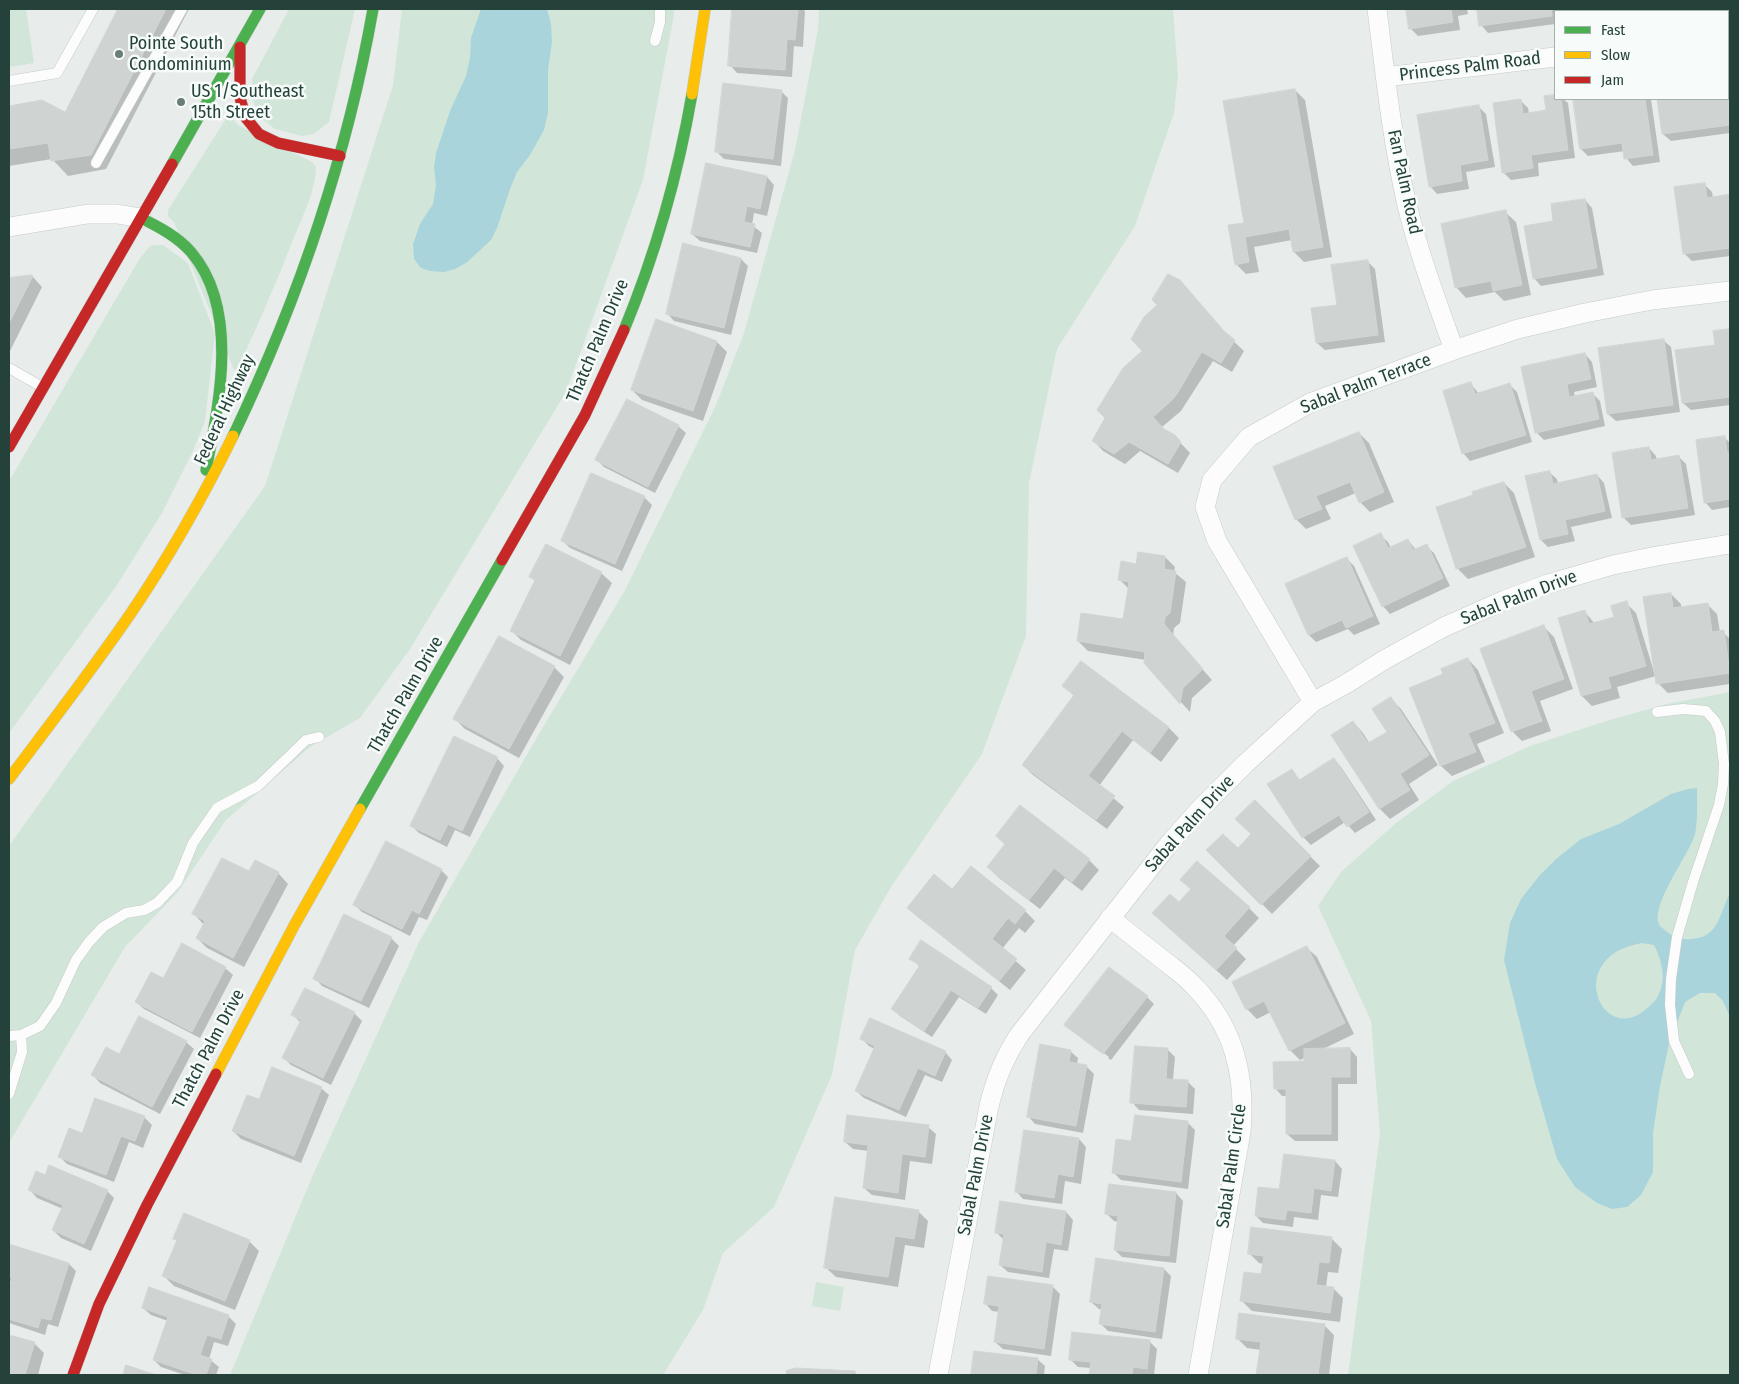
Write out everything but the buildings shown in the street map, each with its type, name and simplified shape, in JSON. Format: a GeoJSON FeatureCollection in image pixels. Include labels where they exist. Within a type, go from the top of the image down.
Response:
{"type":"FeatureCollection","features":[{"type":"Feature","properties":{"kind":"main road"},"geometry":{"type":"LineString","coordinates":[[9,447],[260,9]]}},
{"type":"Feature","properties":{"kind":"main road","name":"Federal Highway"},"geometry":{"type":"LineString","coordinates":[[9,779],[133,610],[167,558],[201,499],[234,434],[279,335],[318,229],[340,156],[358,85],[373,9]]}},
{"type":"Feature","properties":{"kind":"main road","name":"Thatch Palm Drive"},"geometry":{"type":"LineString","coordinates":[[73,1375],[99,1304],[147,1205],[295,924],[585,415],[615,350],[642,284],[665,214],[682,145],[696,75],[705,9]]}},
{"type":"Feature","properties":{"kind":"main road"},"geometry":{"type":"LineString","coordinates":[[240,46],[240,98],[246,118],[258,134],[278,143],[340,156]]}},
{"type":"Feature","properties":{"kind":"main road"},"geometry":{"type":"LineString","coordinates":[[141,218],[170,234],[195,257],[211,286],[220,321],[222,356],[218,408],[201,499]]}},
{"type":"Feature","properties":{"kind":"street","name":"Fan Palm Road"},"geometry":{"type":"LineString","coordinates":[[1377,9],[1393,139],[1407,205],[1419,248],[1454,350]]}},
{"type":"Feature","properties":{"kind":"street","name":"Princess Palm Road"},"geometry":{"type":"LineString","coordinates":[[1385,77],[1554,57]]}},
{"type":"Feature","properties":{"kind":"street"},"geometry":{"type":"LineString","coordinates":[[9,226],[88,214],[117,214],[141,218]]}},
{"type":"Feature","properties":{"kind":"street","name":"Sabal Palm Terrace"},"geometry":{"type":"LineString","coordinates":[[1313,702],[1217,541],[1205,507],[1212,480],[1249,437],[1310,402],[1518,329],[1652,300],[1730,291]]}},
{"type":"Feature","properties":{"kind":"street","name":"Sabal Palm Drive"},"geometry":{"type":"LineString","coordinates":[[938,1375],[989,1106],[999,1070],[1019,1035],[1168,845],[1198,811],[1246,763],[1313,702],[1444,627],[1548,584],[1613,565],[1730,544]]}},
{"type":"Feature","properties":{"kind":"street","name":"Sabal Palm Circle"},"geometry":{"type":"LineString","coordinates":[[1110,918],[1192,984],[1206,999],[1227,1033],[1240,1071],[1242,1091],[1241,1132],[1198,1375]]}},
{"type":"Feature","properties":{"kind":"lane"},"geometry":{"type":"LineString","coordinates":[[9,80],[57,73],[93,9]]}},
{"type":"Feature","properties":{"kind":"lane"},"geometry":{"type":"LineString","coordinates":[[96,163],[182,9]]}},
{"type":"Feature","properties":{"kind":"lane"},"geometry":{"type":"LineString","coordinates":[[655,41],[660,22],[660,9]]}},
{"type":"Feature","properties":{"kind":"lane"},"geometry":{"type":"LineString","coordinates":[[9,368],[42,387]]}},
{"type":"Feature","properties":{"kind":"lane"},"geometry":{"type":"LineString","coordinates":[[1657,712],[1683,709],[1706,711],[1715,721],[1720,732],[1724,771],[1719,805],[1693,882],[1676,944],[1671,979],[1670,1006],[1674,1041],[1689,1074]]}},
{"type":"Feature","properties":{"kind":"lane"},"geometry":{"type":"LineString","coordinates":[[9,1036],[21,1035],[40,1026],[56,1004],[76,960],[103,927],[126,913],[144,910],[157,903],[177,882],[193,843],[217,808],[258,786],[306,740],[318,737]]}},
{"type":"Feature","properties":{"kind":"lane"},"geometry":{"type":"LineString","coordinates":[[9,1094],[22,1052],[21,1035]]}},
{"type":"Feature","properties":{"kind":"green space"},"geometry":{"type":"Polygon","coordinates":[[[9,9],[26,9],[34,63],[9,67],[9,9]]]}},
{"type":"Feature","properties":{"kind":"green space"},"geometry":{"type":"Polygon","coordinates":[[[289,9],[355,9],[329,122],[314,134],[302,136],[275,129],[260,117],[253,100],[252,79],[289,9]]]}},
{"type":"Feature","properties":{"kind":"green space"},"geometry":{"type":"Polygon","coordinates":[[[402,9],[675,9],[643,180],[566,392],[410,649],[360,718],[310,747],[226,820],[177,893],[125,947],[9,1143],[9,846],[265,486],[393,85],[402,9]]]}},
{"type":"Feature","properties":{"kind":"green space"},"geometry":{"type":"Polygon","coordinates":[[[819,9],[1173,9],[1178,75],[1174,113],[1135,226],[1057,349],[1029,483],[1026,636],[982,754],[891,887],[855,950],[832,1075],[774,1207],[723,1253],[703,1310],[663,1375],[230,1375],[312,1177],[419,942],[537,737],[624,592],[716,405],[744,333],[795,150],[818,29],[819,9]]]}},
{"type":"Feature","properties":{"kind":"green space"},"geometry":{"type":"Polygon","coordinates":[[[231,116],[238,125],[312,162],[316,166],[312,193],[306,210],[237,370],[234,370],[174,222],[168,216],[168,210],[227,117],[231,116]]]}},
{"type":"Feature","properties":{"kind":"green space"},"geometry":{"type":"Polygon","coordinates":[[[163,245],[188,263],[215,334],[205,421],[192,453],[162,513],[117,585],[9,733],[9,481],[140,258],[150,246],[163,245]]]}},
{"type":"Feature","properties":{"kind":"green space"},"geometry":{"type":"Polygon","coordinates":[[[1730,692],[1730,1375],[1348,1375],[1380,1134],[1371,1021],[1318,906],[1341,872],[1396,823],[1453,781],[1530,746],[1606,721],[1667,704],[1730,692]]]}},
{"type":"Feature","properties":{"kind":"green space"},"geometry":{"type":"Polygon","coordinates":[[[816,1282],[844,1287],[840,1311],[812,1306],[816,1282]]]}},
{"type":"Feature","properties":{"kind":"water"},"geometry":{"type":"Polygon","coordinates":[[[481,9],[547,9],[551,24],[552,42],[548,70],[548,113],[544,130],[530,155],[517,172],[491,240],[466,263],[455,269],[444,272],[430,271],[421,268],[414,259],[413,244],[420,224],[433,204],[436,185],[434,167],[436,153],[450,111],[466,76],[470,58],[471,38],[481,9]]]}},
{"type":"Feature","properties":{"kind":"water"},"geometry":{"type":"Polygon","coordinates":[[[1697,788],[1695,834],[1664,894],[1658,917],[1660,926],[1675,936],[1688,939],[1700,938],[1713,930],[1717,924],[1730,893],[1730,1017],[1723,1001],[1715,993],[1700,993],[1685,1002],[1669,1044],[1660,1086],[1653,1133],[1653,1172],[1641,1195],[1627,1207],[1612,1209],[1597,1203],[1575,1187],[1557,1159],[1535,1083],[1504,960],[1510,923],[1521,899],[1540,875],[1581,839],[1619,824],[1671,794],[1697,788]],[[1642,943],[1625,947],[1616,952],[1603,964],[1597,977],[1597,990],[1600,1003],[1608,1012],[1619,1018],[1631,1018],[1645,1010],[1657,998],[1661,990],[1663,977],[1661,964],[1654,945],[1642,943]]]}},
{"type":"Feature","properties":{"kind":"traffic: fast"},"geometry":{"type":"LineString","coordinates":[[172,164],[260,9]]}},
{"type":"Feature","properties":{"kind":"traffic: fast"},"geometry":{"type":"LineString","coordinates":[[233,436],[279,333],[318,227],[349,119],[373,9]]}},
{"type":"Feature","properties":{"kind":"traffic: fast"},"geometry":{"type":"LineString","coordinates":[[624,330],[646,273],[673,184],[692,94]]}},
{"type":"Feature","properties":{"kind":"traffic: fast"},"geometry":{"type":"LineString","coordinates":[[141,218],[174,237],[191,252],[206,275],[216,301],[221,329],[222,358],[216,416],[206,470]]}},
{"type":"Feature","properties":{"kind":"traffic: fast"},"geometry":{"type":"LineString","coordinates":[[360,809],[502,560]]}},
{"type":"Feature","properties":{"kind":"traffic: slow"},"geometry":{"type":"LineString","coordinates":[[692,94],[705,9]]}},
{"type":"Feature","properties":{"kind":"traffic: slow"},"geometry":{"type":"LineString","coordinates":[[9,779],[145,592],[210,482],[233,436]]}},
{"type":"Feature","properties":{"kind":"traffic: slow"},"geometry":{"type":"LineString","coordinates":[[216,1074],[295,924],[360,809]]}},
{"type":"Feature","properties":{"kind":"traffic: jam"},"geometry":{"type":"LineString","coordinates":[[240,47],[240,98],[246,118],[259,134],[278,143],[340,156]]}},
{"type":"Feature","properties":{"kind":"traffic: jam"},"geometry":{"type":"LineString","coordinates":[[9,447],[172,164]]}},
{"type":"Feature","properties":{"kind":"traffic: jam"},"geometry":{"type":"LineString","coordinates":[[502,560],[585,415],[624,330]]}},
{"type":"Feature","properties":{"kind":"traffic: jam"},"geometry":{"type":"LineString","coordinates":[[73,1375],[99,1304],[147,1205],[216,1074]]}},
{"type":"Feature","properties":{"kind":"place","name":"Pointe South Condominium"},"geometry":{"type":"Point","coordinates":[119,54]}},
{"type":"Feature","properties":{"kind":"place","name":"US 1/Southeast 15th Street"},"geometry":{"type":"Point","coordinates":[181,102]}}]}
